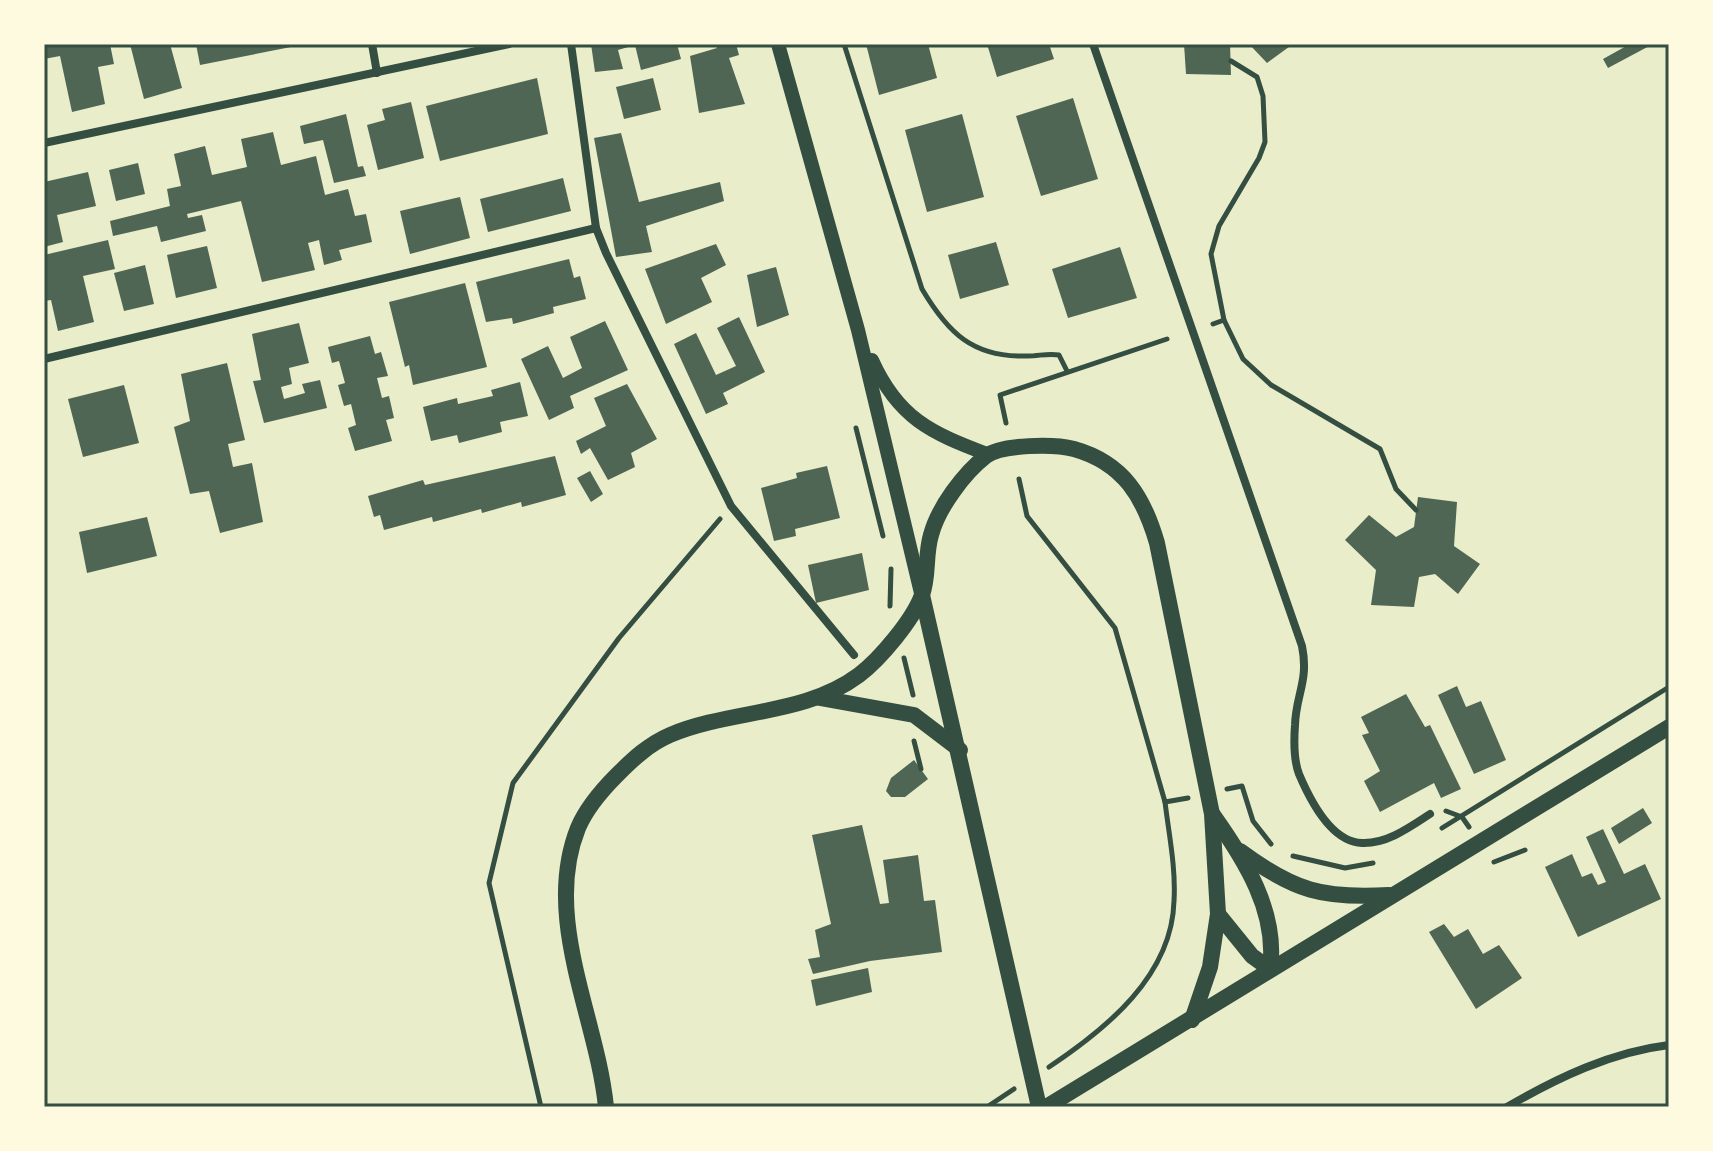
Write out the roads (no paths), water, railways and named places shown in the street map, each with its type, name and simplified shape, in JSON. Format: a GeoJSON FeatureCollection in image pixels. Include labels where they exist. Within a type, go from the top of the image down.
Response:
{"type":"FeatureCollection","features":[{"type":"Feature","properties":{"kind":"main road"},"geometry":{"type":"LineString","coordinates":[[1039,1107],[960,750],[922,595],[931,534],[942,509],[987,454],[1049,444],[1092,454],[1124,477],[1146,505],[1157,543],[1212,814],[1218,914],[1210,967],[1192,1020]]}},
{"type":"Feature","properties":{"kind":"main road"},"geometry":{"type":"LineString","coordinates":[[609,1103],[567,919],[567,873],[579,827],[604,788],[640,752],[669,735],[820,698],[858,676],[881,656],[922,595]]}},
{"type":"Feature","properties":{"kind":"main road"},"geometry":{"type":"LineString","coordinates":[[820,698],[914,715],[960,750]]}},
{"type":"Feature","properties":{"kind":"main road"},"geometry":{"type":"LineString","coordinates":[[1046,1107],[1669,727]]}},
{"type":"Feature","properties":{"kind":"main road"},"geometry":{"type":"LineString","coordinates":[[1212,814],[1237,849],[1269,922],[1273,944],[1270,969]]}},
{"type":"Feature","properties":{"kind":"main road"},"geometry":{"type":"LineString","coordinates":[[1237,849],[1269,872],[1308,890],[1343,898],[1391,895]]}},
{"type":"Feature","properties":{"kind":"main road"},"geometry":{"type":"LineString","coordinates":[[1218,914],[1252,956],[1270,969]]}},
{"type":"Feature","properties":{"kind":"street"},"geometry":{"type":"LineString","coordinates":[[372,44],[377,73]]}},
{"type":"Feature","properties":{"kind":"street"},"geometry":{"type":"LineString","coordinates":[[44,143],[509,44]]}},
{"type":"Feature","properties":{"kind":"street"},"geometry":{"type":"LineString","coordinates":[[571,44],[596,228],[731,506],[854,655]]}},
{"type":"Feature","properties":{"kind":"street"},"geometry":{"type":"LineString","coordinates":[[778,44],[858,330],[922,595]]}},
{"type":"Feature","properties":{"kind":"street"},"geometry":{"type":"LineString","coordinates":[[1093,44],[1302,646],[1305,682],[1295,722],[1298,772],[1330,828],[1345,841],[1365,844],[1393,837],[1430,814]]}},
{"type":"Feature","properties":{"kind":"street"},"geometry":{"type":"LineString","coordinates":[[44,359],[596,228]]}},
{"type":"Feature","properties":{"kind":"street"},"geometry":{"type":"LineString","coordinates":[[858,330],[880,379],[904,413],[940,437],[987,454]]}},
{"type":"Feature","properties":{"kind":"street"},"geometry":{"type":"LineString","coordinates":[[1507,1107],[1566,1075],[1638,1049],[1669,1045]]}}]}
